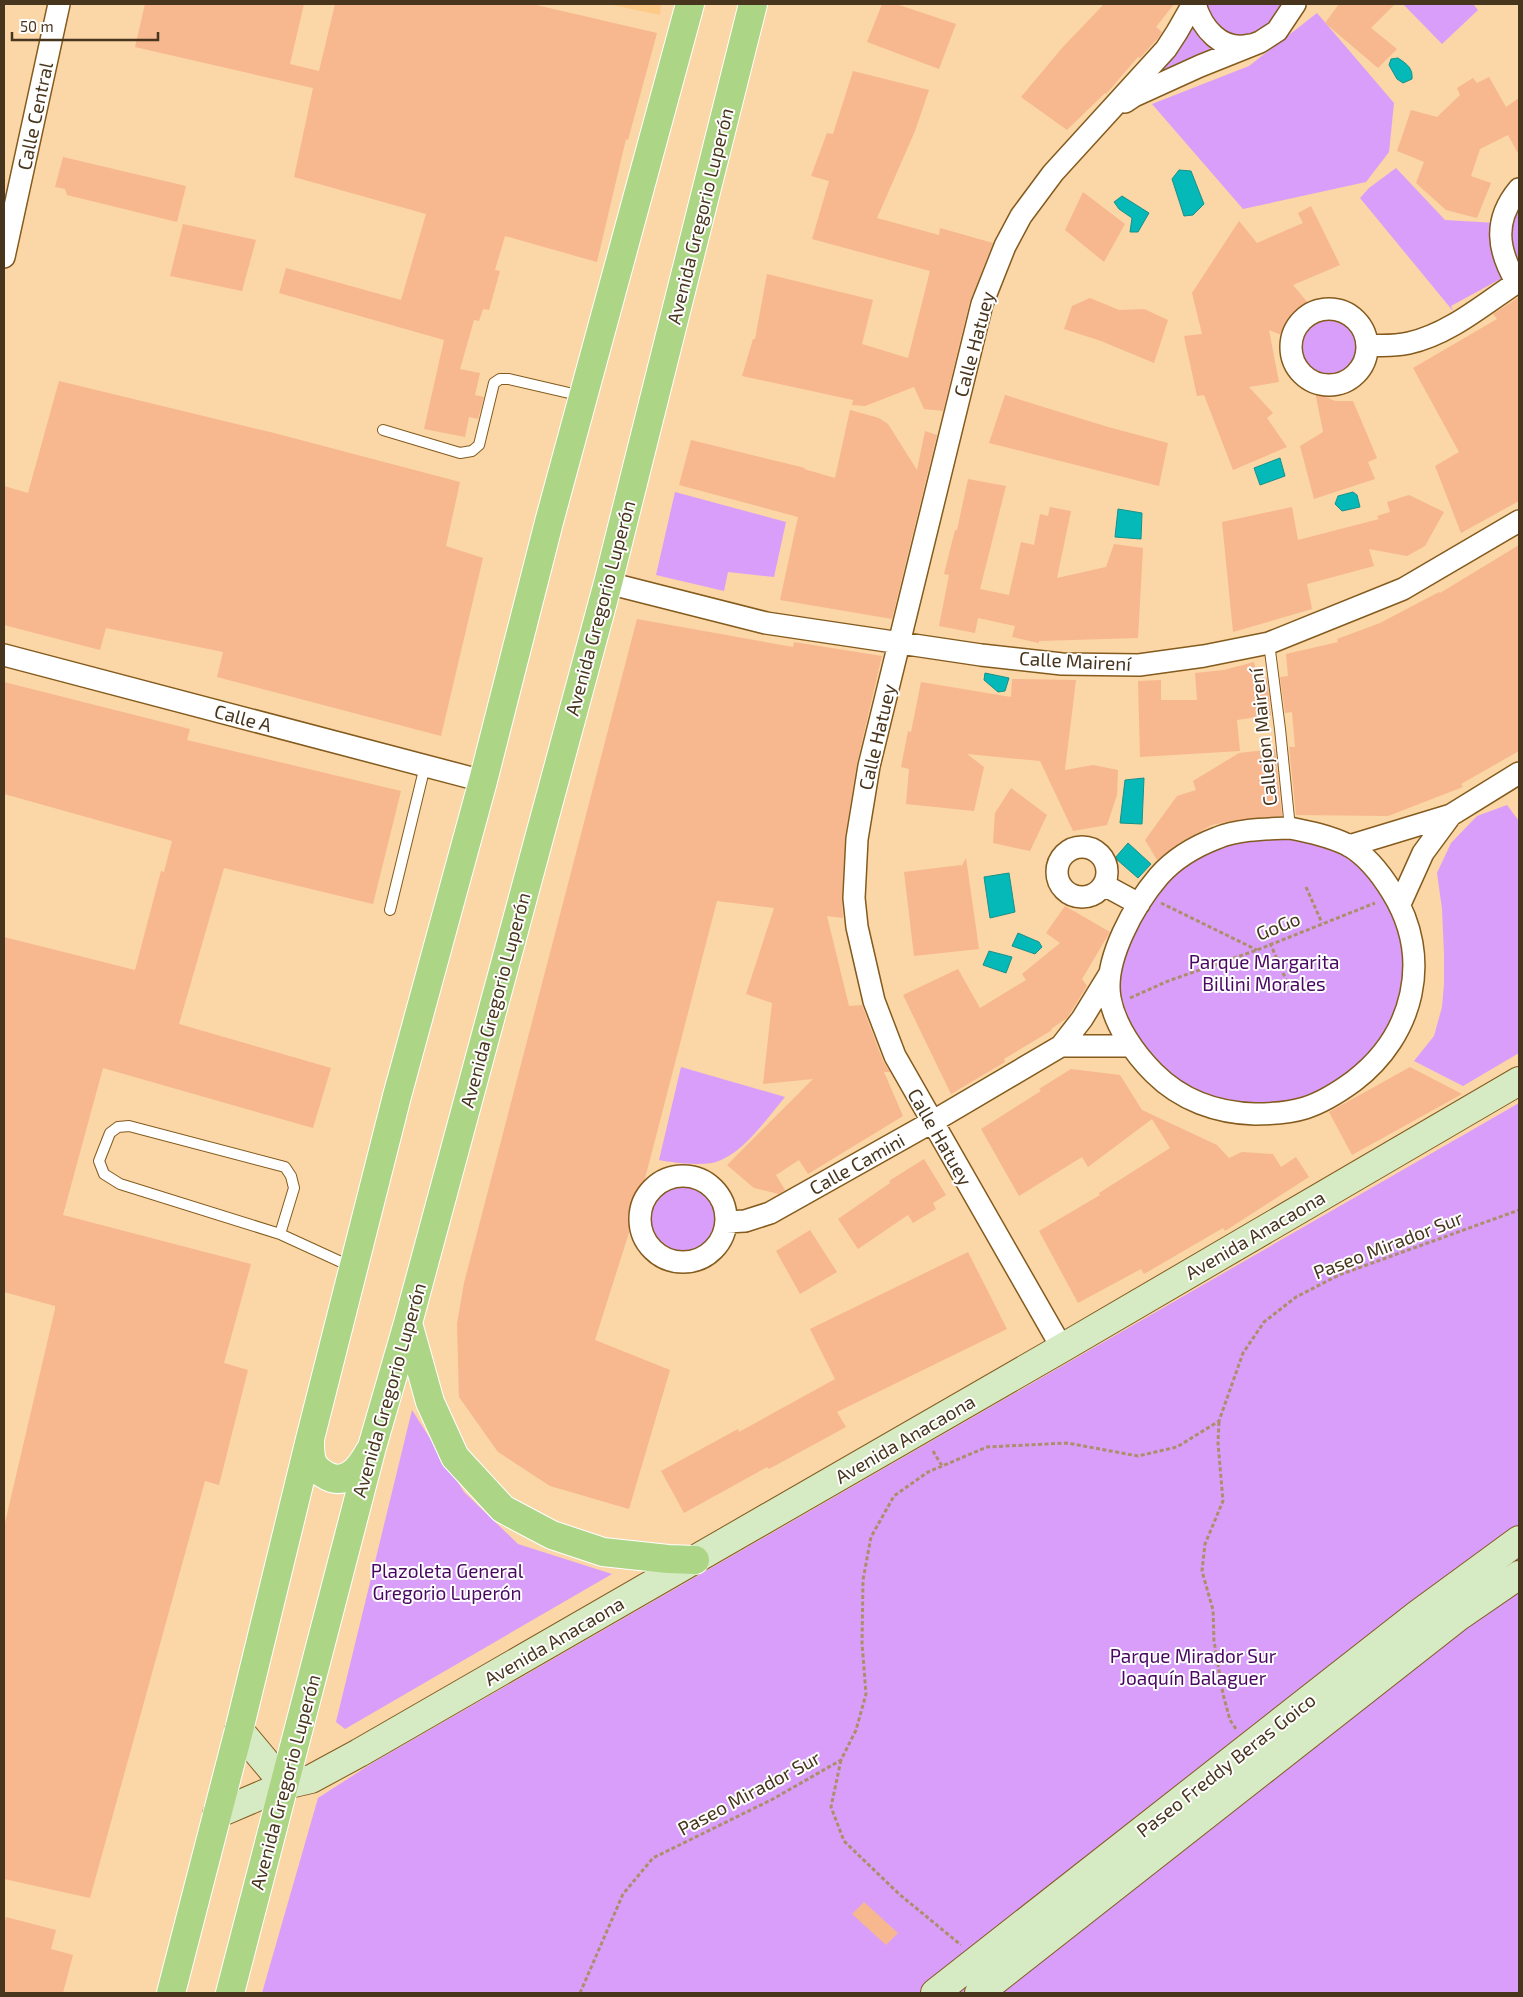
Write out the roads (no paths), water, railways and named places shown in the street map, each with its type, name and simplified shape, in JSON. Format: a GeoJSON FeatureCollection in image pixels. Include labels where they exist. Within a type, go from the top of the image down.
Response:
{"type":"FeatureCollection","features":[{"type":"Feature","properties":{"kind":"main road"},"geometry":{"type":"LineString","coordinates":[[730,94],[724,67],[738,16],[736,4]]}},
{"type":"Feature","properties":{"kind":"main road","name":"Avenida Gregorio Luperón"},"geometry":{"type":"LineString","coordinates":[[230,1993],[372,1447],[408,1323],[608,583],[753,4]]}},
{"type":"Feature","properties":{"kind":"main road"},"geometry":{"type":"LineString","coordinates":[[171,1993],[239,1730],[399,1087],[583,396],[692,5]]}},
{"type":"Feature","properties":{"kind":"main road","name":"Avenida Anacaona"},"geometry":{"type":"LineString","coordinates":[[217,1814],[285,1785],[311,1780],[1062,1348],[1519,1081]]}},
{"type":"Feature","properties":{"kind":"main road"},"geometry":{"type":"LineString","coordinates":[[408,1323],[430,1402],[455,1457],[503,1509],[552,1536],[604,1552],[695,1560]]}},
{"type":"Feature","properties":{"kind":"main road"},"geometry":{"type":"LineString","coordinates":[[310,1439],[310,1457],[316,1471],[335,1480],[347,1478],[360,1468],[372,1447]]}},
{"type":"Feature","properties":{"kind":"main road","name":"Paseo Freddy Beras Goico"},"geometry":{"type":"LineString","coordinates":[[935,1993],[1418,1614],[1519,1540]]}},
{"type":"Feature","properties":{"kind":"main road","name":"Paseo Freddy Beras Goico"},"geometry":{"type":"LineString","coordinates":[[979,1993],[1002,1984],[1458,1617],[1519,1575]]}},
{"type":"Feature","properties":{"kind":"main road"},"geometry":{"type":"LineString","coordinates":[[239,1730],[285,1785]]}},
{"type":"Feature","properties":{"kind":"street","name":"Calle Central"},"geometry":{"type":"LineString","coordinates":[[4,256],[8,219],[59,4]]}},
{"type":"Feature","properties":{"kind":"street"},"geometry":{"type":"LineString","coordinates":[[1194,4],[1198,17],[1206,30],[1217,39],[1231,45],[1246,46],[1260,42]]}},
{"type":"Feature","properties":{"kind":"street","name":"Calle Hatuey"},"geometry":{"type":"LineString","coordinates":[[1062,1348],[895,1056],[874,1001],[857,928],[854,898],[857,839],[869,766],[982,304],[1005,246],[1021,216],[1053,173],[1166,49],[1194,4]]}},
{"type":"Feature","properties":{"kind":"street","name":"Calle Hatuey"},"geometry":{"type":"LineString","coordinates":[[1099,122],[1134,96],[1200,66],[1260,42],[1277,31],[1290,8]]}},
{"type":"Feature","properties":{"kind":"street"},"geometry":{"type":"LineString","coordinates":[[1367,345],[1387,346],[1410,343],[1444,330],[1518,282],[1506,266],[1501,246],[1501,226],[1507,207],[1519,189]]}},
{"type":"Feature","properties":{"kind":"street","name":"Calle Mairení"},"geometry":{"type":"LineString","coordinates":[[608,583],[766,623],[981,655],[1062,664],[1139,665],[1204,656],[1270,643],[1403,590],[1519,521]]}},
{"type":"Feature","properties":{"kind":"street","name":"Calle A"},"geometry":{"type":"LineString","coordinates":[[4,656],[482,781]]}},
{"type":"Feature","properties":{"kind":"street"},"geometry":{"type":"LineString","coordinates":[[1349,846],[1451,815],[1519,773]]}},
{"type":"Feature","properties":{"kind":"street"},"geometry":{"type":"LineString","coordinates":[[1390,903],[1451,815]]}},
{"type":"Feature","properties":{"kind":"street"},"geometry":{"type":"LineString","coordinates":[[1290,828],[1321,835],[1349,846],[1379,873],[1390,903],[1411,938],[1414,970],[1411,1001],[1399,1030],[1386,1052],[1366,1072],[1333,1097],[1305,1108],[1276,1114],[1245,1113],[1216,1109],[1186,1097],[1164,1084],[1131,1046],[1119,1023],[1110,997],[1110,973],[1119,940],[1148,902],[1160,875],[1185,854],[1218,837],[1251,830],[1290,828]]}},
{"type":"Feature","properties":{"kind":"street"},"geometry":{"type":"LineString","coordinates":[[1104,885],[1148,902]]}},
{"type":"Feature","properties":{"kind":"street","name":"Calle Camini"},"geometry":{"type":"LineString","coordinates":[[726,1222],[745,1221],[770,1213],[932,1122],[1061,1046],[1082,1019],[1110,973]]}},
{"type":"Feature","properties":{"kind":"street"},"geometry":{"type":"LineString","coordinates":[[1061,1046],[1131,1046]]}},
{"type":"Feature","properties":{"kind":"street"},"geometry":{"type":"LineString","coordinates":[[684,1176],[698,1179],[715,1190],[725,1208],[726,1222],[722,1236],[714,1248],[703,1257],[690,1261],[675,1261],[662,1256],[651,1248],[643,1236],[640,1222],[642,1208],[652,1190],[670,1178],[684,1176]]}},
{"type":"Feature","properties":{"kind":"lane"},"geometry":{"type":"LineString","coordinates":[[383,430],[460,453],[472,451],[479,445],[494,383],[500,379],[509,379],[583,396]]}},
{"type":"Feature","properties":{"kind":"lane","name":"Callejon Mairení"},"geometry":{"type":"LineString","coordinates":[[1270,643],[1290,828]]}},
{"type":"Feature","properties":{"kind":"lane"},"geometry":{"type":"LineString","coordinates":[[390,910],[425,766]]}},
{"type":"Feature","properties":{"kind":"lane"},"geometry":{"type":"LineString","coordinates":[[280,1234],[294,1188],[291,1176],[285,1167],[130,1126],[118,1127],[110,1133],[99,1162],[104,1174],[120,1184],[280,1234],[353,1268]]}},
{"type":"Feature","properties":{"kind":"water"},"geometry":{"type":"Polygon","coordinates":[[[1398,58],[1407,64],[1412,72],[1412,79],[1403,83],[1397,79],[1389,65],[1391,59],[1398,58]]]}},
{"type":"Feature","properties":{"kind":"water"},"geometry":{"type":"Polygon","coordinates":[[[1179,170],[1191,171],[1204,204],[1193,215],[1184,216],[1172,179],[1179,170]]]}},
{"type":"Feature","properties":{"kind":"water"},"geometry":{"type":"Polygon","coordinates":[[[1122,196],[1149,213],[1138,232],[1130,232],[1132,218],[1119,209],[1114,202],[1122,196]]]}},
{"type":"Feature","properties":{"kind":"water"},"geometry":{"type":"Polygon","coordinates":[[[1280,458],[1285,476],[1260,485],[1254,468],[1280,458]]]}},
{"type":"Feature","properties":{"kind":"water"},"geometry":{"type":"Polygon","coordinates":[[[1353,492],[1357,495],[1360,507],[1342,511],[1335,504],[1338,496],[1353,492]]]}},
{"type":"Feature","properties":{"kind":"water"},"geometry":{"type":"Polygon","coordinates":[[[1118,509],[1142,513],[1141,539],[1115,537],[1118,509]]]}},
{"type":"Feature","properties":{"kind":"water"},"geometry":{"type":"Polygon","coordinates":[[[985,673],[1009,678],[1005,691],[998,692],[984,680],[985,673]]]}},
{"type":"Feature","properties":{"kind":"water"},"geometry":{"type":"Polygon","coordinates":[[[1144,778],[1142,824],[1120,823],[1125,780],[1144,778]]]}},
{"type":"Feature","properties":{"kind":"water"},"geometry":{"type":"Polygon","coordinates":[[[1128,843],[1151,864],[1138,878],[1115,858],[1128,843]]]}},
{"type":"Feature","properties":{"kind":"water"},"geometry":{"type":"Polygon","coordinates":[[[1009,873],[1015,912],[990,918],[984,877],[1009,873]]]}},
{"type":"Feature","properties":{"kind":"water"},"geometry":{"type":"Polygon","coordinates":[[[1018,933],[1039,942],[1042,947],[1035,954],[1012,946],[1018,933]]]}},
{"type":"Feature","properties":{"kind":"water"},"geometry":{"type":"Polygon","coordinates":[[[989,951],[1012,957],[1006,973],[983,965],[989,951]]]}},
{"type":"Feature","properties":{"kind":"park label","name":"Parque Margarita Billini Morales"},"geometry":{"type":"Point","coordinates":[1264,973]}},
{"type":"Feature","properties":{"kind":"park label","name":"Plazoleta General Gregorio Luperón"},"geometry":{"type":"Point","coordinates":[447,1582]}},
{"type":"Feature","properties":{"kind":"park label","name":"Parque Mirador Sur Joaquín Balaguer"},"geometry":{"type":"Point","coordinates":[1193,1667]}}]}
